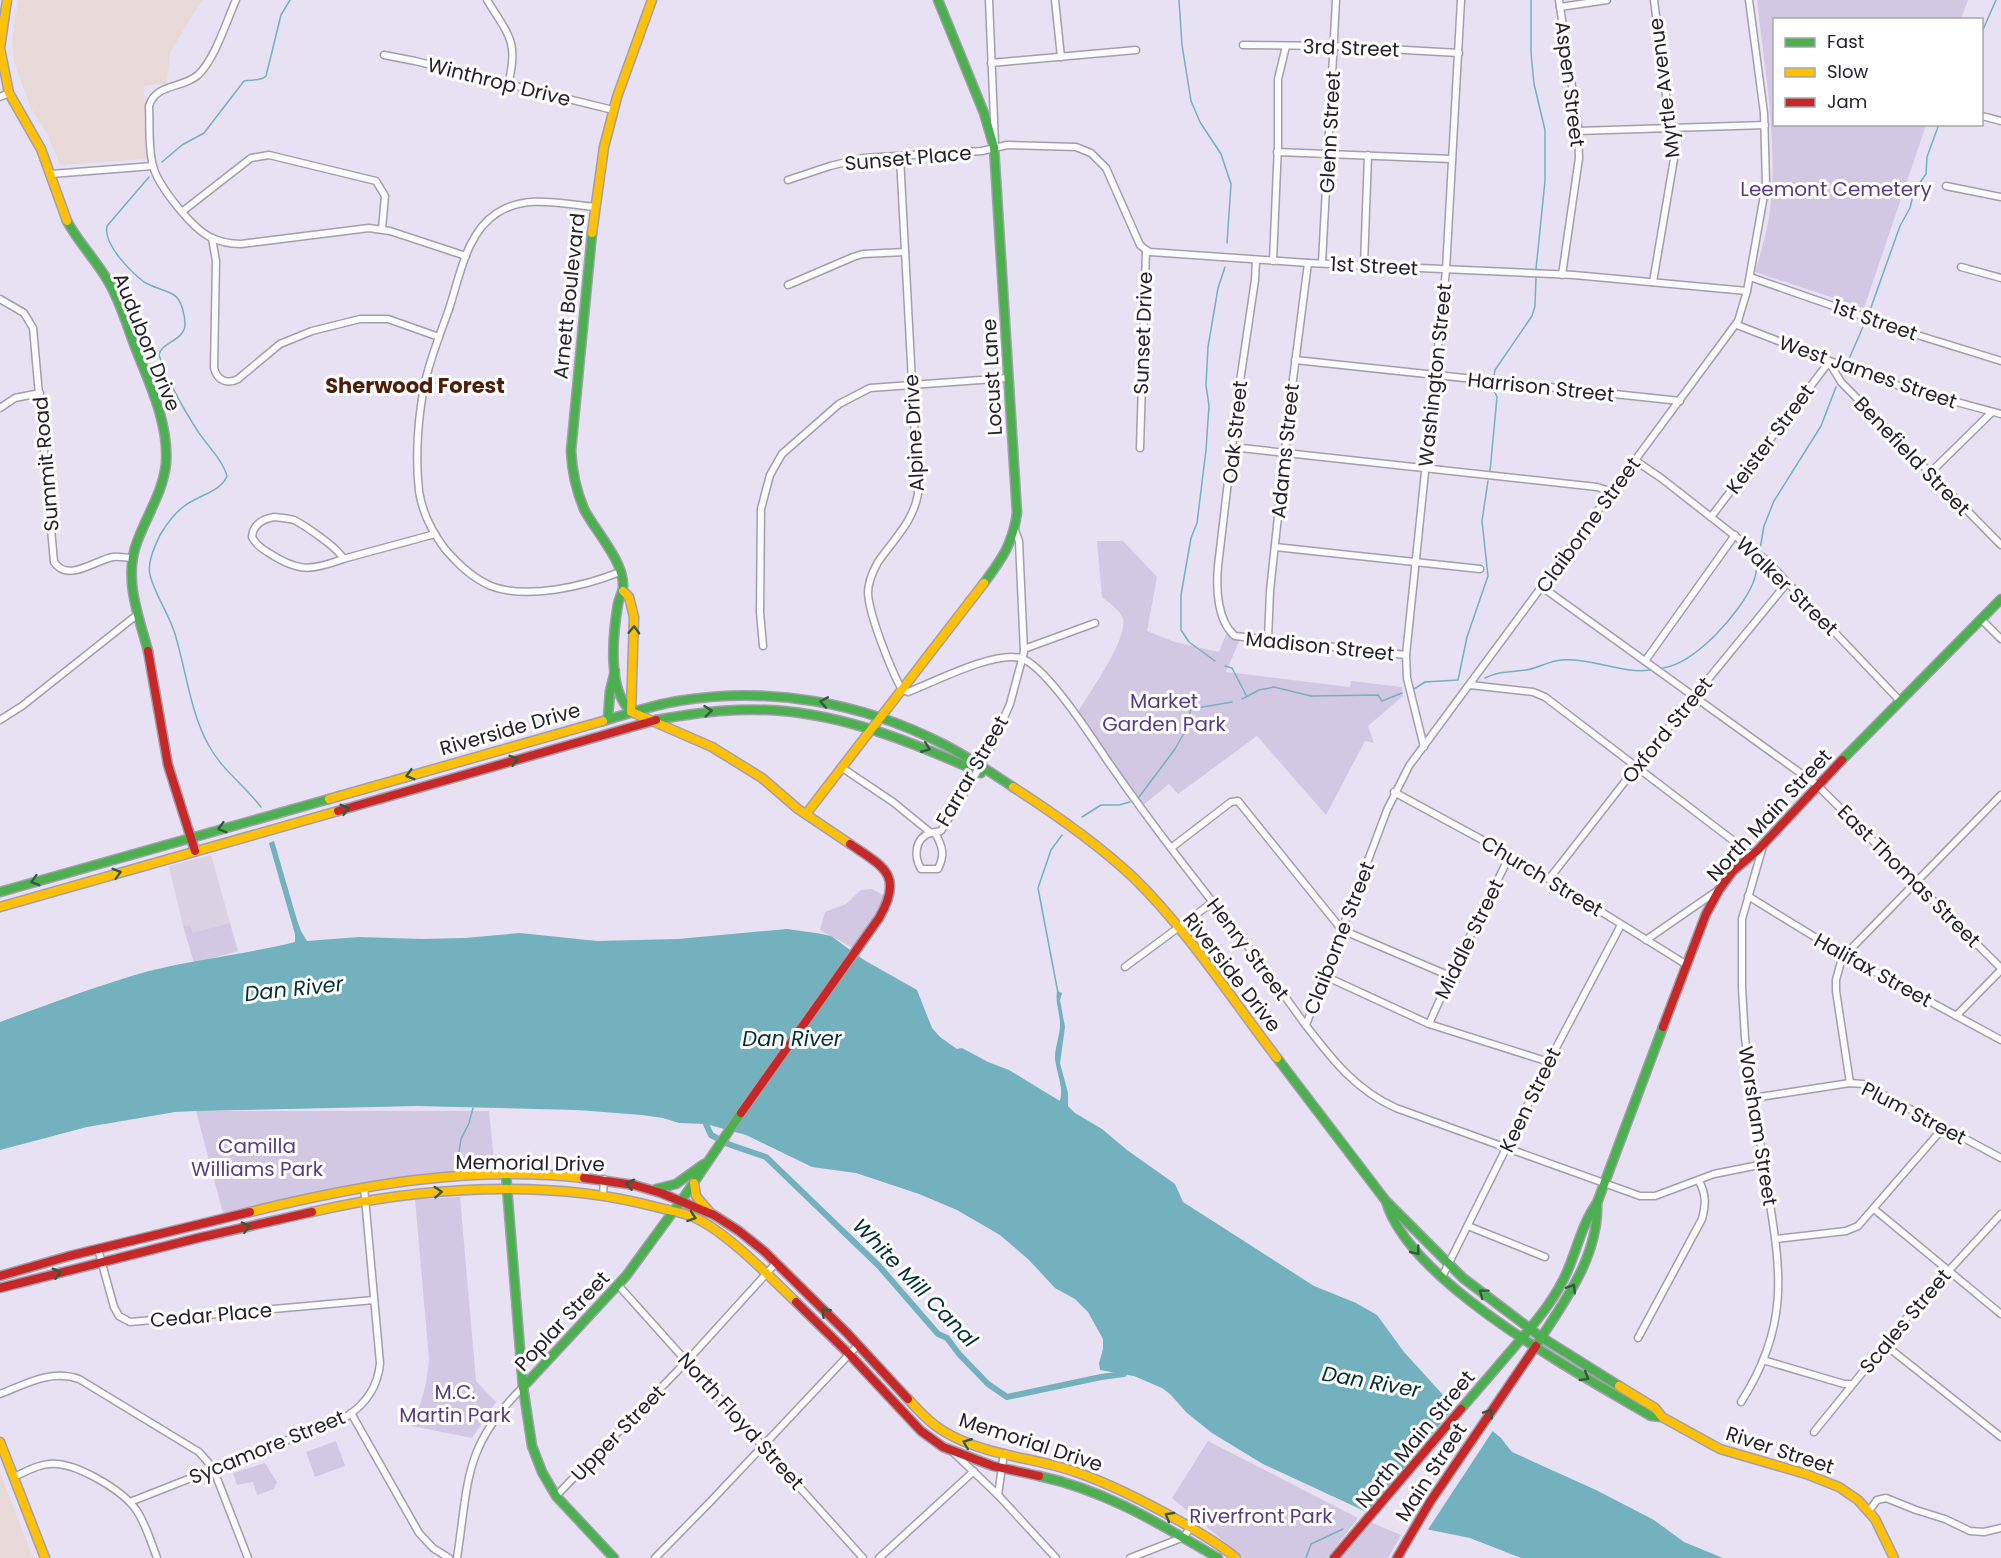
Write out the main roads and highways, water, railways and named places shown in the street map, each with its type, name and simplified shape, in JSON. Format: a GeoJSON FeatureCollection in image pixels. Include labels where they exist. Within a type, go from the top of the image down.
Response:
{"type":"FeatureCollection","features":[{"type":"Feature","properties":{"kind":"main road","name":"Audubon Drive"},"geometry":{"type":"LineString","coordinates":[[7,0],[1,30],[1,60],[9,93],[41,149],[68,222],[104,274],[117,299],[156,402],[165,437],[166,462],[162,485],[139,536],[132,558],[131,583],[148,650],[168,765],[195,851]]}},
{"type":"Feature","properties":{"kind":"main road","name":"Arnett Boulevard"},"geometry":{"type":"LineString","coordinates":[[631,712],[617,690],[615,671],[618,606],[623,591],[620,572],[583,506],[576,484],[570,441],[602,155],[613,110],[652,0]]}},
{"type":"Feature","properties":{"kind":"main road","name":"Locust Lane"},"geometry":{"type":"LineString","coordinates":[[806,814],[1005,555],[1015,530],[1017,513],[994,147],[984,113],[938,2]]}},
{"type":"Feature","properties":{"kind":"main road","name":"Arnett Boulevard"},"geometry":{"type":"LineString","coordinates":[[623,591],[629,597],[634,617],[631,712]]}},
{"type":"Feature","properties":{"kind":"main road","name":"North Main Street"},"geometry":{"type":"LineString","coordinates":[[1334,1558],[1530,1329],[1560,1288],[1589,1212],[1597,1203],[1687,965],[1719,890],[1733,871],[1763,844],[1817,785],[2001,599]]}},
{"type":"Feature","properties":{"kind":"main road"},"geometry":{"type":"LineString","coordinates":[[608,718],[610,691],[615,671],[631,672]]}},
{"type":"Feature","properties":{"kind":"main road","name":"Riverside Drive"},"geometry":{"type":"LineString","coordinates":[[0,892],[608,718],[693,698],[757,694],[804,698],[880,717],[945,744],[1057,816],[1110,857],[1149,894],[1178,928],[1386,1201],[1463,1278],[1530,1329]]}},
{"type":"Feature","properties":{"kind":"main road","name":"Riverside Drive"},"geometry":{"type":"LineString","coordinates":[[0,907],[651,721],[701,711],[763,709],[821,716],[871,728],[940,753],[1021,792]]}},
{"type":"Feature","properties":{"kind":"main road","name":"Poplar Street"},"geometry":{"type":"LineString","coordinates":[[524,1387],[618,1285],[681,1201],[879,918],[890,899],[892,889],[883,866],[806,814],[762,778],[712,747],[631,712]]}},
{"type":"Feature","properties":{"kind":"main road"},"geometry":{"type":"LineString","coordinates":[[651,1190],[677,1185],[707,1161]]}},
{"type":"Feature","properties":{"kind":"main road"},"geometry":{"type":"LineString","coordinates":[[506,1175],[524,1387],[532,1446],[542,1472],[556,1496],[614,1558]]}},
{"type":"Feature","properties":{"kind":"main road","name":"Memorial Drive"},"geometry":{"type":"LineString","coordinates":[[0,1276],[212,1221],[364,1187],[426,1179],[506,1175],[555,1175],[604,1179],[651,1190],[681,1201],[716,1217],[741,1233],[776,1263],[939,1428],[962,1441],[1091,1477],[1140,1499],[1224,1548],[1236,1558]]}},
{"type":"Feature","properties":{"kind":"main road"},"geometry":{"type":"LineString","coordinates":[[694,1183],[699,1202],[716,1217]]}},
{"type":"Feature","properties":{"kind":"main road","name":"Memorial Drive"},"geometry":{"type":"LineString","coordinates":[[0,1288],[270,1221],[365,1201],[436,1192],[507,1189],[603,1195],[635,1201],[691,1216],[711,1226],[766,1273],[932,1440],[954,1453],[1083,1488],[1132,1508],[1184,1536],[1218,1558]]}},
{"type":"Feature","properties":{"kind":"main road","name":"Riverside Drive"},"geometry":{"type":"LineString","coordinates":[[1386,1201],[1388,1212],[1428,1264],[1460,1294],[1522,1338]]}},
{"type":"Feature","properties":{"kind":"main road","name":"North Main Street"},"geometry":{"type":"LineString","coordinates":[[1536,1346],[1581,1273],[1599,1214],[1597,1203]]}},
{"type":"Feature","properties":{"kind":"main road","name":"River Street"},"geometry":{"type":"LineString","coordinates":[[1530,1329],[1655,1408],[1662,1417]]}},
{"type":"Feature","properties":{"kind":"main road","name":"River Street"},"geometry":{"type":"LineString","coordinates":[[1522,1338],[1652,1416],[1662,1417],[1720,1449],[1825,1480],[1850,1494],[1869,1511],[1883,1531],[1894,1558]]}},
{"type":"Feature","properties":{"kind":"main road","name":"Main Street"},"geometry":{"type":"LineString","coordinates":[[1399,1554],[1445,1479],[1536,1346]]}},
{"type":"Feature","properties":{"kind":"main road"},"geometry":{"type":"LineString","coordinates":[[0,1442],[45,1558]]}},
{"type":"Feature","properties":{"kind":"water","name":"Dan River"},"geometry":{"type":"Polygon","coordinates":[[[274,841],[297,920],[307,941],[359,937],[465,938],[520,933],[597,941],[678,939],[787,929],[831,936],[864,960],[917,990],[932,1028],[940,1037],[957,1049],[962,1048],[1009,1070],[1060,1101],[1060,1085],[1055,1058],[1060,1024],[1057,991],[1062,993],[1060,1000],[1065,1027],[1060,1063],[1068,1093],[1068,1106],[1075,1113],[1102,1129],[1175,1184],[1183,1202],[1314,1286],[1356,1303],[1377,1315],[1404,1352],[1454,1407],[1477,1418],[1501,1438],[1512,1452],[1596,1490],[1654,1520],[1684,1542],[1723,1558],[1521,1558],[1470,1538],[1386,1521],[1263,1464],[1212,1433],[1187,1413],[1162,1388],[1134,1376],[1100,1370],[1103,1339],[1088,1312],[1075,1299],[1055,1288],[1028,1259],[1000,1235],[957,1210],[919,1194],[856,1173],[812,1167],[746,1135],[706,1124],[679,1123],[642,1115],[577,1110],[417,1106],[196,1111],[175,1112],[87,1127],[0,1150],[0,1022],[149,971],[295,942],[295,934],[269,843],[274,841]]]}},
{"type":"Feature","properties":{"kind":"waterway"},"geometry":{"type":"LineString","coordinates":[[162,162],[182,145],[204,133],[244,81],[258,80],[266,76],[281,15],[290,0]]}},
{"type":"Feature","properties":{"kind":"waterway"},"geometry":{"type":"LineString","coordinates":[[1179,0],[1182,45],[1191,101],[1200,122],[1221,154],[1231,184],[1227,243]]}},
{"type":"Feature","properties":{"kind":"waterway"},"geometry":{"type":"LineString","coordinates":[[1531,0],[1531,53],[1534,84],[1545,130],[1545,181],[1536,269]]}},
{"type":"Feature","properties":{"kind":"waterway"},"geometry":{"type":"LineString","coordinates":[[1983,30],[1996,0]]}},
{"type":"Feature","properties":{"kind":"waterway"},"geometry":{"type":"LineString","coordinates":[[1869,313],[1900,226],[1910,208],[1914,191],[1926,174],[1927,157],[1938,126]]}},
{"type":"Feature","properties":{"kind":"waterway"},"geometry":{"type":"LineString","coordinates":[[149,177],[107,226],[109,241],[119,257],[144,282],[174,295],[181,304],[185,321],[184,330],[181,335],[164,347],[159,355],[182,405],[199,433],[219,459],[227,476],[214,490],[188,503],[170,520],[154,549],[150,575],[175,634],[197,718],[208,744],[219,761],[261,807]]}},
{"type":"Feature","properties":{"kind":"waterway"},"geometry":{"type":"LineString","coordinates":[[1215,661],[1189,642],[1181,630],[1181,595],[1191,538],[1197,523],[1209,406],[1206,385],[1208,347],[1218,288],[1225,267]]}},
{"type":"Feature","properties":{"kind":"waterway"},"geometry":{"type":"LineString","coordinates":[[1494,376],[1495,370],[1532,316],[1535,306],[1536,277]]}},
{"type":"Feature","properties":{"kind":"waterway"},"geometry":{"type":"LineString","coordinates":[[1849,359],[1865,322]]}},
{"type":"Feature","properties":{"kind":"waterway"},"geometry":{"type":"LineString","coordinates":[[1490,471],[1497,397],[1492,386]]}},
{"type":"Feature","properties":{"kind":"waterway"},"geometry":{"type":"LineString","coordinates":[[1760,549],[1764,526],[1774,501],[1821,426],[1836,387]]}},
{"type":"Feature","properties":{"kind":"waterway"},"geometry":{"type":"LineString","coordinates":[[1414,689],[1425,682],[1458,680],[1467,637],[1488,576],[1482,521],[1488,481]]}},
{"type":"Feature","properties":{"kind":"waterway"},"geometry":{"type":"LineString","coordinates":[[1663,668],[1676,664],[1703,647],[1728,621],[1739,608],[1753,583],[1758,560]]}},
{"type":"Feature","properties":{"kind":"waterway"},"geometry":{"type":"LineString","coordinates":[[1485,678],[1562,660],[1584,661],[1629,670],[1650,670]]}},
{"type":"Feature","properties":{"kind":"waterway"},"geometry":{"type":"LineString","coordinates":[[1225,666],[1232,668],[1246,695]]}},
{"type":"Feature","properties":{"kind":"waterway"},"geometry":{"type":"LineString","coordinates":[[1242,699],[1259,690],[1274,687],[1311,696],[1378,695],[1382,701],[1402,693]]}},
{"type":"Feature","properties":{"kind":"waterway"},"geometry":{"type":"LineString","coordinates":[[1139,797],[1175,749],[1184,733],[1191,709],[1232,702]]}},
{"type":"Feature","properties":{"kind":"waterway"},"geometry":{"type":"LineString","coordinates":[[1082,817],[1101,805],[1119,805],[1130,802]]}},
{"type":"Feature","properties":{"kind":"waterway"},"geometry":{"type":"LineString","coordinates":[[1058,993],[1038,888],[1051,850],[1062,835]]}},
{"type":"Feature","properties":{"kind":"waterway"},"geometry":{"type":"LineString","coordinates":[[456,1171],[461,1139],[473,1108]]}},
{"type":"Feature","properties":{"kind":"waterway","name":"White Mill Canal"},"geometry":{"type":"LineString","coordinates":[[706,1124],[711,1135],[728,1144],[766,1157],[879,1266],[938,1334],[947,1338],[988,1384],[1007,1397],[1124,1374]]}},
{"type":"Feature","properties":{"kind":"waterway"},"geometry":{"type":"LineString","coordinates":[[1306,1558],[1311,1544],[1343,1529]]}},
{"type":"Feature","properties":{"kind":"district","name":"Sherwood Forest"},"geometry":{"type":"Point","coordinates":[415,386]}},
{"type":"Feature","properties":{"kind":"park label","name":"Leemont Cemetery"},"geometry":{"type":"Point","coordinates":[1836,189]}},
{"type":"Feature","properties":{"kind":"park label","name":"Market Garden Park"},"geometry":{"type":"Point","coordinates":[1164,712]}},
{"type":"Feature","properties":{"kind":"park label","name":"Camilla Williams Park"},"geometry":{"type":"Point","coordinates":[257,1158]}},
{"type":"Feature","properties":{"kind":"park label","name":"M.C. Martin Park"},"geometry":{"type":"Point","coordinates":[455,1404]}},
{"type":"Feature","properties":{"kind":"park label","name":"Riverfront Park"},"geometry":{"type":"Point","coordinates":[1261,1516]}}]}
